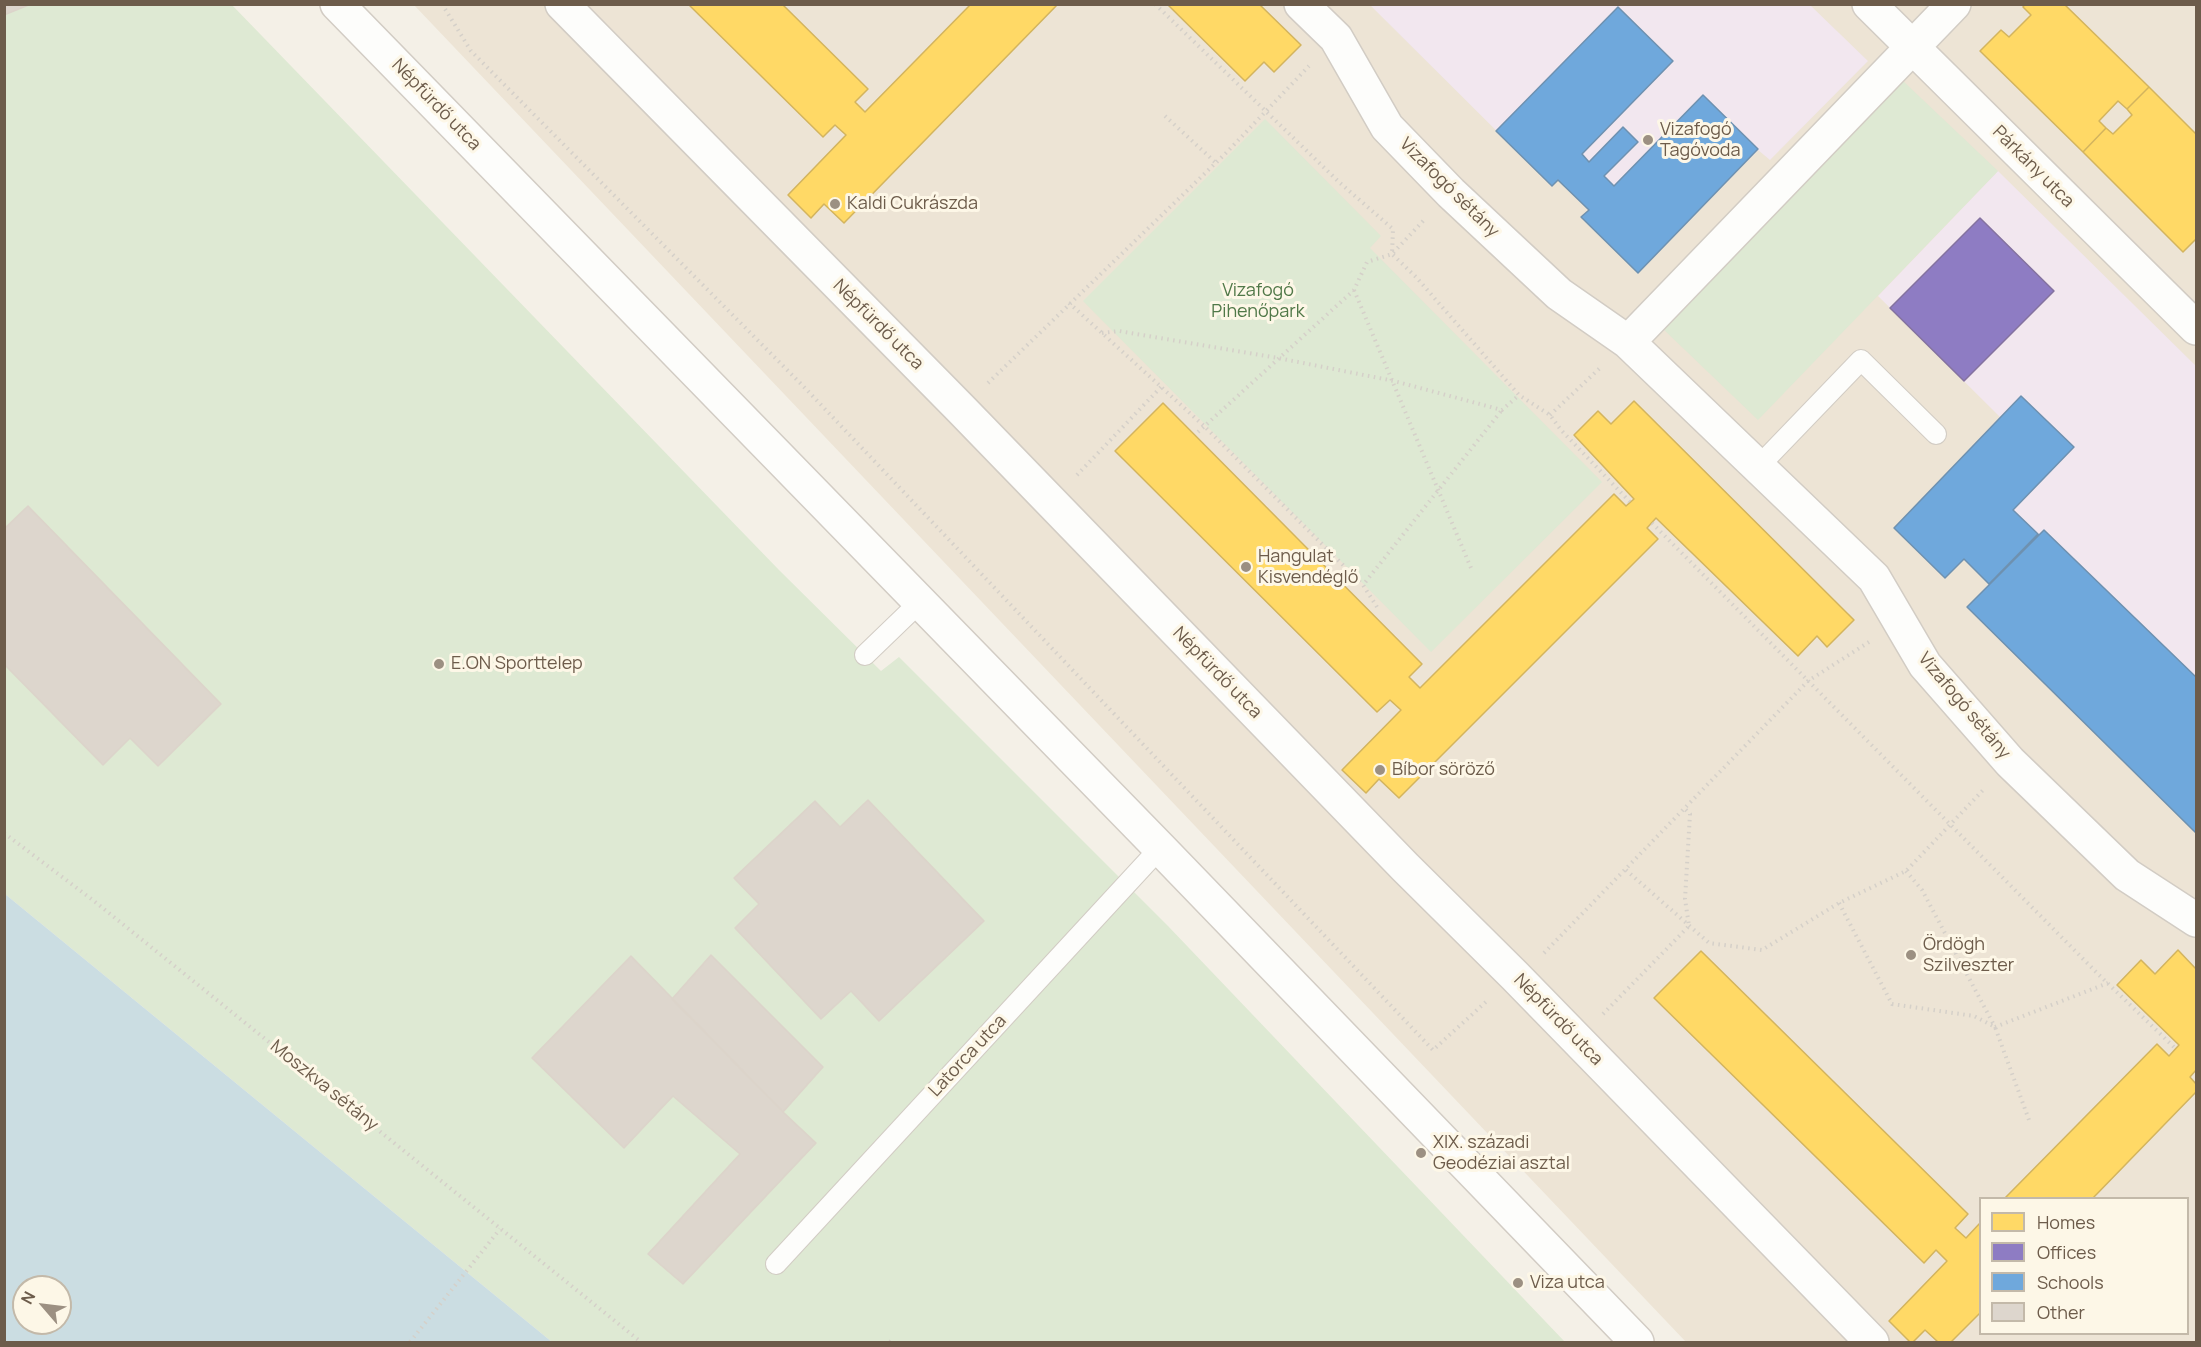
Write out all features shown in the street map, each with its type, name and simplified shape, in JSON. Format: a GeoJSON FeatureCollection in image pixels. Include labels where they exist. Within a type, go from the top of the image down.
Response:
{"type":"FeatureCollection","features":[{"type":"Feature","properties":{"kind":"street","name":"Népfürdő utca"},"geometry":{"type":"LineString","coordinates":[[337,4],[1160,848],[1637,1342]]}},
{"type":"Feature","properties":{"kind":"street","name":"Népfürdő utca"},"geometry":{"type":"LineString","coordinates":[[562,4],[1872,1342]]}},
{"type":"Feature","properties":{"kind":"street","name":"Vizafogó sétány"},"geometry":{"type":"LineString","coordinates":[[1301,4],[1336,38],[1387,127],[1451,193],[1559,294],[1628,342],[1874,578],[1925,665],[2010,762],[2127,875],[2196,920]]}},
{"type":"Feature","properties":{"kind":"street","name":"Párkány utca"},"geometry":{"type":"LineString","coordinates":[[1869,4],[2196,328]]}},
{"type":"Feature","properties":{"kind":"street"},"geometry":{"type":"LineString","coordinates":[[1628,342],[1954,4]]}},
{"type":"Feature","properties":{"kind":"lane"},"geometry":{"type":"LineString","coordinates":[[1758,467],[1861,360],[1936,434]]}},
{"type":"Feature","properties":{"kind":"lane"},"geometry":{"type":"LineString","coordinates":[[865,655],[920,602]]}},
{"type":"Feature","properties":{"kind":"lane","name":"Latorca utca"},"geometry":{"type":"LineString","coordinates":[[776,1264],[1160,848]]}},
{"type":"Feature","properties":{"kind":"path"},"geometry":{"type":"LineString","coordinates":[[442,4],[471,51],[806,389],[1433,1050],[1517,978],[1626,870],[1808,681],[1899,622]]}},
{"type":"Feature","properties":{"kind":"path"},"geometry":{"type":"LineString","coordinates":[[1155,4],[1340,183],[1393,230],[1392,254],[1416,277],[1519,395],[1551,415],[1561,430],[1630,502]]}},
{"type":"Feature","properties":{"kind":"path"},"geometry":{"type":"LineString","coordinates":[[961,409],[1267,112],[1336,38]]}},
{"type":"Feature","properties":{"kind":"path"},"geometry":{"type":"LineString","coordinates":[[1165,116],[1215,162]]}},
{"type":"Feature","properties":{"kind":"path"},"geometry":{"type":"LineString","coordinates":[[1198,432],[1354,290],[1367,262],[1392,254],[1451,193]]}},
{"type":"Feature","properties":{"kind":"path"},"geometry":{"type":"LineString","coordinates":[[1354,290],[1472,568]]}},
{"type":"Feature","properties":{"kind":"path"},"geometry":{"type":"LineString","coordinates":[[1069,303],[1204,426],[1363,585],[1377,606]]}},
{"type":"Feature","properties":{"kind":"path"},"geometry":{"type":"LineString","coordinates":[[1102,333],[1119,331],[1278,358],[1394,381],[1502,410]]}},
{"type":"Feature","properties":{"kind":"path"},"geometry":{"type":"LineString","coordinates":[[1551,415],[1628,342]]}},
{"type":"Feature","properties":{"kind":"path"},"geometry":{"type":"LineString","coordinates":[[1051,501],[1161,387]]}},
{"type":"Feature","properties":{"kind":"path"},"geometry":{"type":"LineString","coordinates":[[1363,585],[1502,410],[1519,395]]}},
{"type":"Feature","properties":{"kind":"path"},"geometry":{"type":"LineString","coordinates":[[1652,522],[2175,1049]]}},
{"type":"Feature","properties":{"kind":"path"},"geometry":{"type":"LineString","coordinates":[[1626,870],[1709,943],[1762,950],[1839,903],[1906,871],[2010,762]]}},
{"type":"Feature","properties":{"kind":"path"},"geometry":{"type":"LineString","coordinates":[[1685,809],[1690,814],[1684,899],[1689,926]]}},
{"type":"Feature","properties":{"kind":"path","name":"Moszkva sétány"},"geometry":{"type":"LineString","coordinates":[[4,832],[641,1342]]}},
{"type":"Feature","properties":{"kind":"path"},"geometry":{"type":"LineString","coordinates":[[1906,871],[1922,890],[1995,1027],[2029,1120]]}},
{"type":"Feature","properties":{"kind":"path"},"geometry":{"type":"LineString","coordinates":[[1839,903],[1892,1004],[1974,1016],[1995,1027],[2109,982]]}},
{"type":"Feature","properties":{"kind":"path"},"geometry":{"type":"LineString","coordinates":[[1578,1040],[1689,926]]}},
{"type":"Feature","properties":{"kind":"path"},"geometry":{"type":"LineString","coordinates":[[410,1342],[500,1229]]}},
{"type":"Feature","properties":{"kind":"shaded area"},"geometry":{"type":"Polygon","coordinates":[[[414,5],[2196,5],[2196,1342],[1686,1342],[414,5]]]}},
{"type":"Feature","properties":{"kind":"shaded area","name":"Vizafogó Tagóvoda"},"geometry":{"type":"Polygon","coordinates":[[[1370,5],[1810,5],[1868,61],[1770,160],[1758,150],[1638,273],[1581,217],[1589,210],[1558,180],[1552,186],[1370,5]]]}},
{"type":"Feature","properties":{"kind":"shaded area"},"geometry":{"type":"Polygon","coordinates":[[[1998,171],[2196,366],[2196,833],[1967,607],[1989,584],[1964,559],[1945,578],[1894,528],[2000,417],[1878,296],[1998,171]]]}},
{"type":"Feature","properties":{"kind":"shaded area"},"geometry":{"type":"Polygon","coordinates":[[[5,894],[552,1342],[5,1342],[5,894]]]}},
{"type":"Feature","properties":{"kind":"green space","name":"E.ON Sporttelep"},"geometry":{"type":"Polygon","coordinates":[[[5,5],[232,5],[779,570],[881,671],[899,657],[1168,926],[1565,1342],[552,1342],[5,894],[5,5]]]}},
{"type":"Feature","properties":{"kind":"green space"},"geometry":{"type":"Polygon","coordinates":[[[1902,80],[1998,171],[1758,420],[1661,327],[1902,80]]]}},
{"type":"Feature","properties":{"kind":"green space","name":"Vizafogó Pihenőpark"},"geometry":{"type":"Polygon","coordinates":[[[1265,119],[1381,236],[1370,248],[1602,482],[1431,652],[1083,301],[1265,119]]]}},
{"type":"Feature","properties":{"kind":"building: Homes"},"geometry":{"type":"Polygon","coordinates":[[[688,4],[782,4],[868,89],[855,102],[865,112],[971,4],[1058,4],[844,223],[824,204],[811,218],[788,195],[846,135],[835,125],[823,137],[688,4]]]}},
{"type":"Feature","properties":{"kind":"building: Homes"},"geometry":{"type":"Polygon","coordinates":[[[1167,4],[1259,4],[1301,45],[1274,72],[1264,62],[1245,81],[1167,4]]]}},
{"type":"Feature","properties":{"kind":"building: Homes"},"geometry":{"type":"Polygon","coordinates":[[[2025,4],[2064,4],[2149,87],[2127,109],[2118,101],[2099,121],[2106,128],[2083,152],[1980,51],[2001,30],[2009,37],[2031,15],[2023,7],[2025,4]]]}},
{"type":"Feature","properties":{"kind":"building: Homes"},"geometry":{"type":"Polygon","coordinates":[[[2149,87],[2196,134],[2196,239],[2183,252],[2083,152],[2106,128],[2113,134],[2132,115],[2127,109],[2149,87]]]}},
{"type":"Feature","properties":{"kind":"building: Homes"},"geometry":{"type":"Polygon","coordinates":[[[1634,401],[1854,620],[1827,647],[1817,636],[1798,656],[1656,518],[1647,528],[1658,539],[1399,798],[1379,779],[1366,793],[1342,770],[1401,710],[1390,700],[1377,712],[1115,451],[1163,403],[1422,664],[1409,677],[1420,688],[1614,494],[1626,506],[1634,499],[1574,435],[1598,411],[1611,424],[1634,401]]]}},
{"type":"Feature","properties":{"kind":"building: Homes"},"geometry":{"type":"Polygon","coordinates":[[[2178,950],[2196,969],[2196,1070],[2190,1077],[2196,1084],[2196,1092],[2094,1197],[2006,1197],[2157,1044],[2169,1056],[2179,1045],[2117,985],[2141,960],[2155,974],[2178,950]]]}},
{"type":"Feature","properties":{"kind":"building: Homes"},"geometry":{"type":"Polygon","coordinates":[[[1701,951],[1968,1214],[1955,1228],[1966,1238],[1979,1224],[1979,1314],[1951,1342],[1938,1342],[1925,1330],[1913,1342],[1910,1342],[1889,1321],[1947,1261],[1936,1250],[1924,1263],[1654,998],[1701,951]]]}},
{"type":"Feature","properties":{"kind":"building: Offices"},"geometry":{"type":"Polygon","coordinates":[[[1980,218],[2054,291],[1964,381],[1890,308],[1980,218]]]}},
{"type":"Feature","properties":{"kind":"building: Schools"},"geometry":{"type":"Polygon","coordinates":[[[1618,7],[1673,61],[1582,154],[1589,162],[1623,127],[1638,142],[1604,176],[1614,186],[1703,95],[1758,149],[1638,273],[1581,217],[1589,210],[1558,180],[1552,186],[1496,131],[1618,7]]]}},
{"type":"Feature","properties":{"kind":"building: Schools"},"geometry":{"type":"Polygon","coordinates":[[[2021,396],[2074,447],[2013,510],[2038,534],[1989,584],[1964,559],[1945,578],[1894,528],[2021,396]]]}},
{"type":"Feature","properties":{"kind":"building: Schools"},"geometry":{"type":"Polygon","coordinates":[[[2044,530],[2196,677],[2196,833],[1967,607],[2044,530]]]}},
{"type":"Feature","properties":{"kind":"building: Other"},"geometry":{"type":"Polygon","coordinates":[[[4,4],[31,4],[4,15],[4,4]]]}},
{"type":"Feature","properties":{"kind":"building: Other"},"geometry":{"type":"Polygon","coordinates":[[[28,506],[221,704],[158,766],[130,738],[103,765],[4,664],[4,529],[28,506]]]}},
{"type":"Feature","properties":{"kind":"building: Other"},"geometry":{"type":"Polygon","coordinates":[[[868,800],[984,921],[879,1021],[851,991],[821,1019],[735,928],[759,904],[734,878],[815,801],[840,827],[868,800]]]}},
{"type":"Feature","properties":{"kind":"building: Other"},"geometry":{"type":"Polygon","coordinates":[[[711,955],[823,1067],[783,1112],[672,999],[711,955]]]}},
{"type":"Feature","properties":{"kind":"building: Other"},"geometry":{"type":"Polygon","coordinates":[[[631,956],[816,1143],[683,1284],[648,1254],[740,1154],[673,1096],[624,1148],[532,1058],[631,956]]]}},
{"type":"Feature","properties":{"kind":"place","name":"Vizafogó Tagóvoda"},"geometry":{"type":"Point","coordinates":[1648,140]}},
{"type":"Feature","properties":{"kind":"place","name":"Kaldi Cukrászda"},"geometry":{"type":"Point","coordinates":[835,204]}},
{"type":"Feature","properties":{"kind":"place","name":"Hangulat Kisvendéglő"},"geometry":{"type":"Point","coordinates":[1246,567]}},
{"type":"Feature","properties":{"kind":"place","name":"E.ON Sporttelep"},"geometry":{"type":"Point","coordinates":[439,664]}},
{"type":"Feature","properties":{"kind":"place","name":"Bíbor söröző"},"geometry":{"type":"Point","coordinates":[1380,770]}},
{"type":"Feature","properties":{"kind":"place","name":"Ördögh Szilveszter"},"geometry":{"type":"Point","coordinates":[1911,955]}},
{"type":"Feature","properties":{"kind":"place","name":"XIX. századi Geodéziai asztal"},"geometry":{"type":"Point","coordinates":[1421,1153]}},
{"type":"Feature","properties":{"kind":"place","name":"Viza utca"},"geometry":{"type":"Point","coordinates":[1518,1283]}}]}
